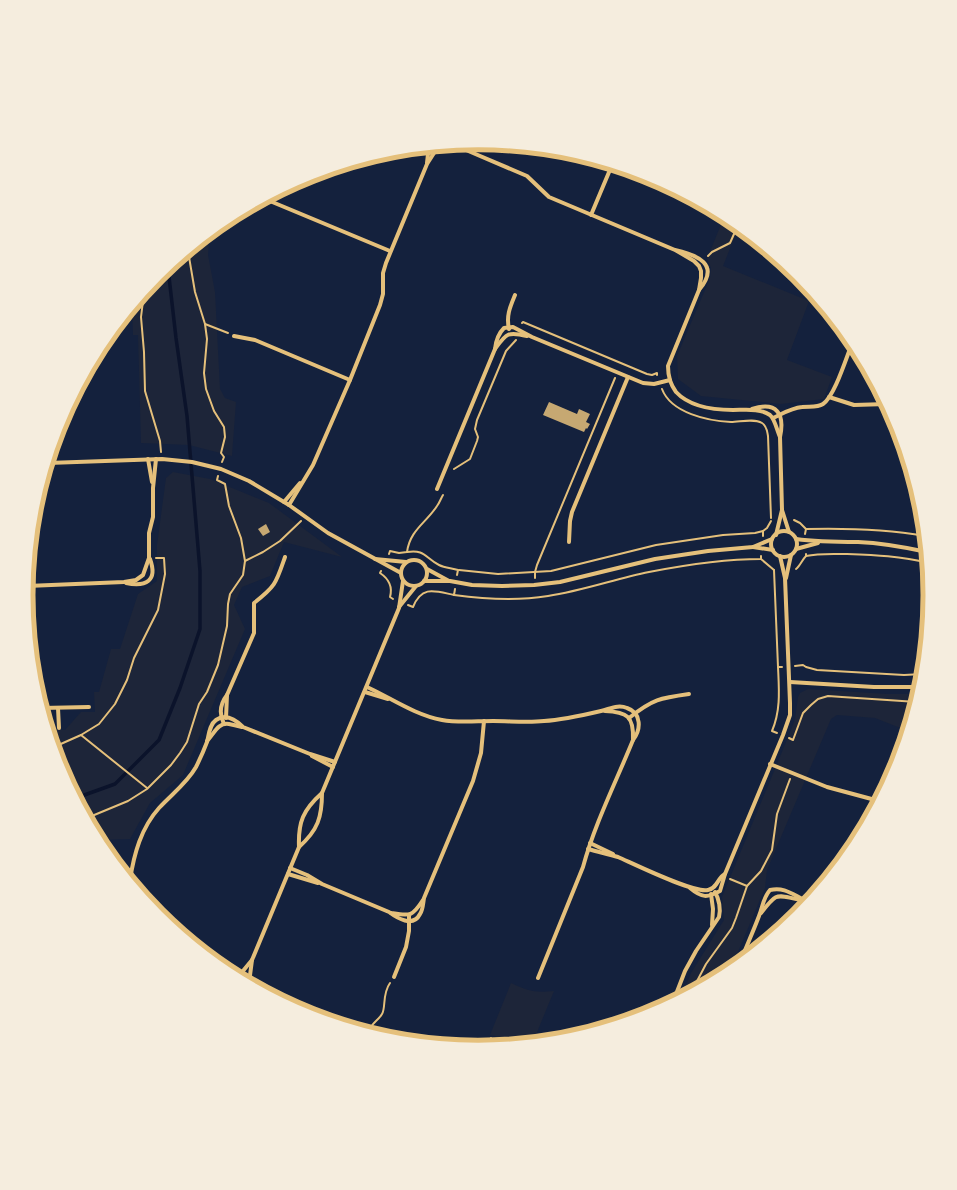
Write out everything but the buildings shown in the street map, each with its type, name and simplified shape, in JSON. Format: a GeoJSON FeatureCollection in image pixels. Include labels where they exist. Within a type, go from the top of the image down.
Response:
{"type":"FeatureCollection","features":[{"type":"Feature","properties":{"kind":"street"},"geometry":{"type":"LineString","coordinates":[[466,150],[527,176],[549,197],[675,250],[694,261],[699,266],[701,271],[699,290],[668,366],[668,374],[674,389],[682,398],[693,404],[729,410],[762,411],[773,418],[780,437]]}},
{"type":"Feature","properties":{"kind":"street"},"geometry":{"type":"LineString","coordinates":[[289,505],[313,465],[350,380],[380,306],[383,294],[383,273],[390,251],[427,164],[436,151]]}},
{"type":"Feature","properties":{"kind":"street"},"geometry":{"type":"LineString","coordinates":[[427,164],[429,152]]}},
{"type":"Feature","properties":{"kind":"street"},"geometry":{"type":"LineString","coordinates":[[591,215],[610,170]]}},
{"type":"Feature","properties":{"kind":"street"},"geometry":{"type":"LineString","coordinates":[[270,201],[390,251]]}},
{"type":"Feature","properties":{"kind":"street"},"geometry":{"type":"LineString","coordinates":[[675,250],[687,252],[704,261],[708,268],[708,275],[705,284],[699,290]]}},
{"type":"Feature","properties":{"kind":"street"},"geometry":{"type":"LineString","coordinates":[[510,334],[507,321],[508,311],[515,295]]}},
{"type":"Feature","properties":{"kind":"street"},"geometry":{"type":"LineString","coordinates":[[437,489],[494,349],[499,333],[504,328],[514,327],[519,332],[643,383],[654,384],[670,380]]}},
{"type":"Feature","properties":{"kind":"street"},"geometry":{"type":"LineString","coordinates":[[494,349],[503,337],[519,332]]}},
{"type":"Feature","properties":{"kind":"street"},"geometry":{"type":"LineString","coordinates":[[234,336],[255,340],[350,380]]}},
{"type":"Feature","properties":{"kind":"street"},"geometry":{"type":"LineString","coordinates":[[773,418],[791,409],[802,406],[817,406],[823,404],[829,397],[837,381],[850,349]]}},
{"type":"Feature","properties":{"kind":"street"},"geometry":{"type":"LineString","coordinates":[[569,542],[572,512],[628,377]]}},
{"type":"Feature","properties":{"kind":"street"},"geometry":{"type":"LineString","coordinates":[[829,397],[854,404],[881,404]]}},
{"type":"Feature","properties":{"kind":"street"},"geometry":{"type":"LineString","coordinates":[[750,410],[760,406],[772,407],[780,415],[782,428],[780,437],[782,510],[776,535]]}},
{"type":"Feature","properties":{"kind":"street"},"geometry":{"type":"LineString","coordinates":[[148,459],[153,488]]}},
{"type":"Feature","properties":{"kind":"street"},"geometry":{"type":"LineString","coordinates":[[33,586],[124,582],[136,580],[143,575],[149,558],[149,533],[153,518],[153,488],[156,459]]}},
{"type":"Feature","properties":{"kind":"street"},"geometry":{"type":"LineString","coordinates":[[54,463],[162,459],[221,469],[249,481],[289,505],[328,533],[401,573]]}},
{"type":"Feature","properties":{"kind":"street"},"geometry":{"type":"LineString","coordinates":[[284,502],[293,490],[304,480]]}},
{"type":"Feature","properties":{"kind":"street"},"geometry":{"type":"LineString","coordinates":[[782,510],[789,532],[796,539],[797,544],[796,549],[791,555],[785,578]]}},
{"type":"Feature","properties":{"kind":"street"},"geometry":{"type":"LineString","coordinates":[[401,602],[416,586],[424,581],[450,581],[472,585],[502,586],[536,585],[560,582],[655,559],[753,546],[772,539],[782,532],[789,532]]}},
{"type":"Feature","properties":{"kind":"street"},"geometry":{"type":"LineString","coordinates":[[772,539],[771,543],[773,550]]}},
{"type":"Feature","properties":{"kind":"street"},"geometry":{"type":"LineString","coordinates":[[796,539],[820,542],[866,543],[900,546],[921,551]]}},
{"type":"Feature","properties":{"kind":"street"},"geometry":{"type":"LineString","coordinates":[[796,549],[820,542]]}},
{"type":"Feature","properties":{"kind":"street"},"geometry":{"type":"LineString","coordinates":[[753,546],[773,550],[780,556],[784,557],[791,555]]}},
{"type":"Feature","properties":{"kind":"street"},"geometry":{"type":"LineString","coordinates":[[690,888],[698,894],[705,896],[711,896],[720,891],[725,875],[790,715],[790,682],[785,578],[780,556]]}},
{"type":"Feature","properties":{"kind":"street"},"geometry":{"type":"LineString","coordinates":[[224,724],[221,718],[221,707],[254,633],[254,603],[272,589],[278,580],[285,557]]}},
{"type":"Feature","properties":{"kind":"street"},"geometry":{"type":"LineString","coordinates":[[124,582],[138,585],[144,584],[149,580],[152,574],[152,566],[149,558]]}},
{"type":"Feature","properties":{"kind":"street"},"geometry":{"type":"LineString","coordinates":[[375,558],[406,562],[410,560],[418,560],[422,562],[426,569],[427,573],[424,581]]}},
{"type":"Feature","properties":{"kind":"street"},"geometry":{"type":"LineString","coordinates":[[249,977],[252,960],[299,847],[310,836],[319,822],[322,809],[322,793],[399,608],[403,581],[401,569],[406,562]]}},
{"type":"Feature","properties":{"kind":"street"},"geometry":{"type":"LineString","coordinates":[[426,569],[450,581]]}},
{"type":"Feature","properties":{"kind":"street"},"geometry":{"type":"LineString","coordinates":[[403,581],[409,585],[416,586]]}},
{"type":"Feature","properties":{"kind":"street"},"geometry":{"type":"LineString","coordinates":[[790,682],[874,687],[914,687]]}},
{"type":"Feature","properties":{"kind":"street"},"geometry":{"type":"LineString","coordinates":[[367,687],[379,692],[391,700],[428,716],[442,720],[545,721],[603,711],[616,711],[629,718],[632,724],[633,740]]}},
{"type":"Feature","properties":{"kind":"street"},"geometry":{"type":"LineString","coordinates":[[365,692],[377,697],[391,700]]}},
{"type":"Feature","properties":{"kind":"street"},"geometry":{"type":"LineString","coordinates":[[629,718],[647,704],[660,698],[689,694]]}},
{"type":"Feature","properties":{"kind":"street"},"geometry":{"type":"LineString","coordinates":[[224,724],[227,695]]}},
{"type":"Feature","properties":{"kind":"street"},"geometry":{"type":"LineString","coordinates":[[538,978],[583,867],[590,843],[639,728],[636,713],[628,708],[620,706],[612,707],[603,711]]}},
{"type":"Feature","properties":{"kind":"street"},"geometry":{"type":"LineString","coordinates":[[48,708],[89,707]]}},
{"type":"Feature","properties":{"kind":"street"},"geometry":{"type":"LineString","coordinates":[[58,708],[59,728]]}},
{"type":"Feature","properties":{"kind":"street"},"geometry":{"type":"LineString","coordinates":[[131,873],[134,858],[146,826],[158,809],[190,777],[197,766],[214,721],[226,716],[237,721],[243,727]]}},
{"type":"Feature","properties":{"kind":"street"},"geometry":{"type":"LineString","coordinates":[[389,912],[409,915],[416,911],[424,898],[473,781],[481,753],[484,721]]}},
{"type":"Feature","properties":{"kind":"street"},"geometry":{"type":"LineString","coordinates":[[207,742],[218,727],[224,724],[243,727],[310,754],[335,762]]}},
{"type":"Feature","properties":{"kind":"street"},"geometry":{"type":"LineString","coordinates":[[310,754],[333,767]]}},
{"type":"Feature","properties":{"kind":"street"},"geometry":{"type":"LineString","coordinates":[[770,764],[827,787],[874,800]]}},
{"type":"Feature","properties":{"kind":"street"},"geometry":{"type":"LineString","coordinates":[[299,847],[298,833],[301,820],[312,802],[322,793]]}},
{"type":"Feature","properties":{"kind":"street"},"geometry":{"type":"LineString","coordinates":[[590,843],[616,857],[690,888],[706,891],[716,886],[722,875],[725,875]]}},
{"type":"Feature","properties":{"kind":"street"},"geometry":{"type":"LineString","coordinates":[[588,849],[616,857]]}},
{"type":"Feature","properties":{"kind":"street"},"geometry":{"type":"LineString","coordinates":[[290,868],[307,875],[322,884],[389,912],[398,918],[409,921],[419,917],[424,898]]}},
{"type":"Feature","properties":{"kind":"street"},"geometry":{"type":"LineString","coordinates":[[288,874],[322,884]]}},
{"type":"Feature","properties":{"kind":"street"},"geometry":{"type":"LineString","coordinates":[[676,995],[685,971],[712,925],[717,921],[720,912],[716,893],[711,889]]}},
{"type":"Feature","properties":{"kind":"street"},"geometry":{"type":"LineString","coordinates":[[711,889],[713,909],[712,925]]}},
{"type":"Feature","properties":{"kind":"street"},"geometry":{"type":"LineString","coordinates":[[745,952],[760,914],[762,903],[770,890],[782,889],[793,893],[803,900]]}},
{"type":"Feature","properties":{"kind":"street"},"geometry":{"type":"LineString","coordinates":[[760,914],[770,900],[775,897],[782,896],[802,901]]}},
{"type":"Feature","properties":{"kind":"street"},"geometry":{"type":"LineString","coordinates":[[394,977],[406,947],[409,931],[409,915]]}},
{"type":"Feature","properties":{"kind":"street"},"geometry":{"type":"LineString","coordinates":[[242,972],[252,960]]}},
{"type":"Feature","properties":{"kind":"path"},"geometry":{"type":"LineString","coordinates":[[704,261],[712,252],[730,243],[735,231]]}},
{"type":"Feature","properties":{"kind":"path"},"geometry":{"type":"LineString","coordinates":[[92,816],[128,801],[147,789],[171,765],[187,742],[199,704],[207,692],[218,665],[227,626],[230,594],[243,575],[245,561],[241,538],[229,506],[225,484],[217,480],[224,457],[221,454],[225,437],[224,427],[214,411],[206,389],[204,373],[207,345],[206,324],[195,292],[189,257]]}},
{"type":"Feature","properties":{"kind":"path"},"geometry":{"type":"LineString","coordinates":[[143,302],[141,317],[145,391],[160,441],[162,459]]}},
{"type":"Feature","properties":{"kind":"path"},"geometry":{"type":"LineString","coordinates":[[386,559],[390,551],[399,553],[422,552],[437,564],[458,570],[498,574],[535,572],[575,565],[656,545],[723,536],[755,534],[767,528],[771,519],[768,436],[764,425],[755,421],[731,422],[713,420],[680,409],[666,397],[657,373],[652,375],[646,374],[523,322],[516,342],[506,351],[477,420],[475,429],[478,441],[470,459],[457,466],[452,474]]}},
{"type":"Feature","properties":{"kind":"path"},"geometry":{"type":"LineString","coordinates":[[206,324],[234,336]]}},
{"type":"Feature","properties":{"kind":"path"},"geometry":{"type":"LineString","coordinates":[[537,597],[535,572],[621,364]]}},
{"type":"Feature","properties":{"kind":"path"},"geometry":{"type":"LineString","coordinates":[[407,552],[411,537],[419,525],[438,505],[444,493]]}},
{"type":"Feature","properties":{"kind":"path"},"geometry":{"type":"LineString","coordinates":[[245,561],[264,552],[280,541],[306,517]]}},
{"type":"Feature","properties":{"kind":"path"},"geometry":{"type":"LineString","coordinates":[[771,519],[779,522]]}},
{"type":"Feature","properties":{"kind":"path"},"geometry":{"type":"LineString","coordinates":[[786,521],[796,521],[806,529]]}},
{"type":"Feature","properties":{"kind":"path"},"geometry":{"type":"LineString","coordinates":[[763,531],[763,543]]}},
{"type":"Feature","properties":{"kind":"path"},"geometry":{"type":"LineString","coordinates":[[384,564],[380,573],[391,585],[390,597],[413,607],[420,595],[424,592],[431,591],[454,595],[506,599],[548,596],[649,572],[744,559],[761,559],[763,548]]}},
{"type":"Feature","properties":{"kind":"path"},"geometry":{"type":"LineString","coordinates":[[59,745],[81,735],[99,724],[114,704],[127,680],[134,658],[158,610],[165,574],[164,558],[149,558]]}},
{"type":"Feature","properties":{"kind":"path"},"geometry":{"type":"LineString","coordinates":[[454,595],[458,570]]}},
{"type":"Feature","properties":{"kind":"path"},"geometry":{"type":"LineString","coordinates":[[774,570],[779,708],[772,731],[793,740],[803,713],[818,699],[828,696],[911,702]]}},
{"type":"Feature","properties":{"kind":"path"},"geometry":{"type":"LineString","coordinates":[[778,667],[803,665],[806,668],[817,670],[916,674]]}},
{"type":"Feature","properties":{"kind":"path"},"geometry":{"type":"LineString","coordinates":[[81,735],[147,789]]}},
{"type":"Feature","properties":{"kind":"path"},"geometry":{"type":"LineString","coordinates":[[695,984],[706,964],[732,928],[747,886],[761,871],[772,850],[777,814],[793,773]]}},
{"type":"Feature","properties":{"kind":"path"},"geometry":{"type":"LineString","coordinates":[[725,875],[747,886]]}},
{"type":"Feature","properties":{"kind":"path"},"geometry":{"type":"LineString","coordinates":[[370,1027],[383,1014],[386,988],[394,977]]}},
{"type":"Feature","properties":{"kind":"shaded area"},"geometry":{"type":"Polygon","coordinates":[[[722,222],[736,232],[723,266],[809,301],[787,360],[832,377],[824,399],[781,404],[701,396],[678,379],[677,356],[710,278],[711,268],[707,259],[722,222]]]}},
{"type":"Feature","properties":{"kind":"shaded area"},"geometry":{"type":"Polygon","coordinates":[[[209,240],[208,255],[215,292],[220,389],[225,398],[236,402],[232,456],[189,445],[141,443],[138,335],[133,335],[132,315],[163,280],[209,240]]]}},
{"type":"Feature","properties":{"kind":"shaded area"},"geometry":{"type":"Polygon","coordinates":[[[173,472],[210,479],[269,503],[342,557],[284,542],[270,576],[242,587],[234,605],[245,629],[183,775],[150,803],[130,839],[106,840],[79,792],[67,765],[54,730],[65,730],[81,712],[95,712],[94,692],[99,692],[111,649],[120,649],[138,594],[157,581],[157,545],[166,478],[173,472]]]}},
{"type":"Feature","properties":{"kind":"shaded area"},"geometry":{"type":"Polygon","coordinates":[[[808,689],[912,694],[903,729],[875,718],[837,715],[831,719],[767,870],[765,888],[735,958],[684,991],[691,973],[724,920],[722,897],[791,730],[795,719],[798,697],[800,693],[808,689]]]}},
{"type":"Feature","properties":{"kind":"shaded area"},"geometry":{"type":"Polygon","coordinates":[[[511,983],[532,991],[554,991],[535,1037],[510,1040],[490,1035],[511,983]]]}},
{"type":"Feature","properties":{"kind":"waterway"},"geometry":{"type":"LineString","coordinates":[[81,796],[115,784],[159,740],[180,688],[200,629],[200,571],[187,416],[169,275]]}}]}
